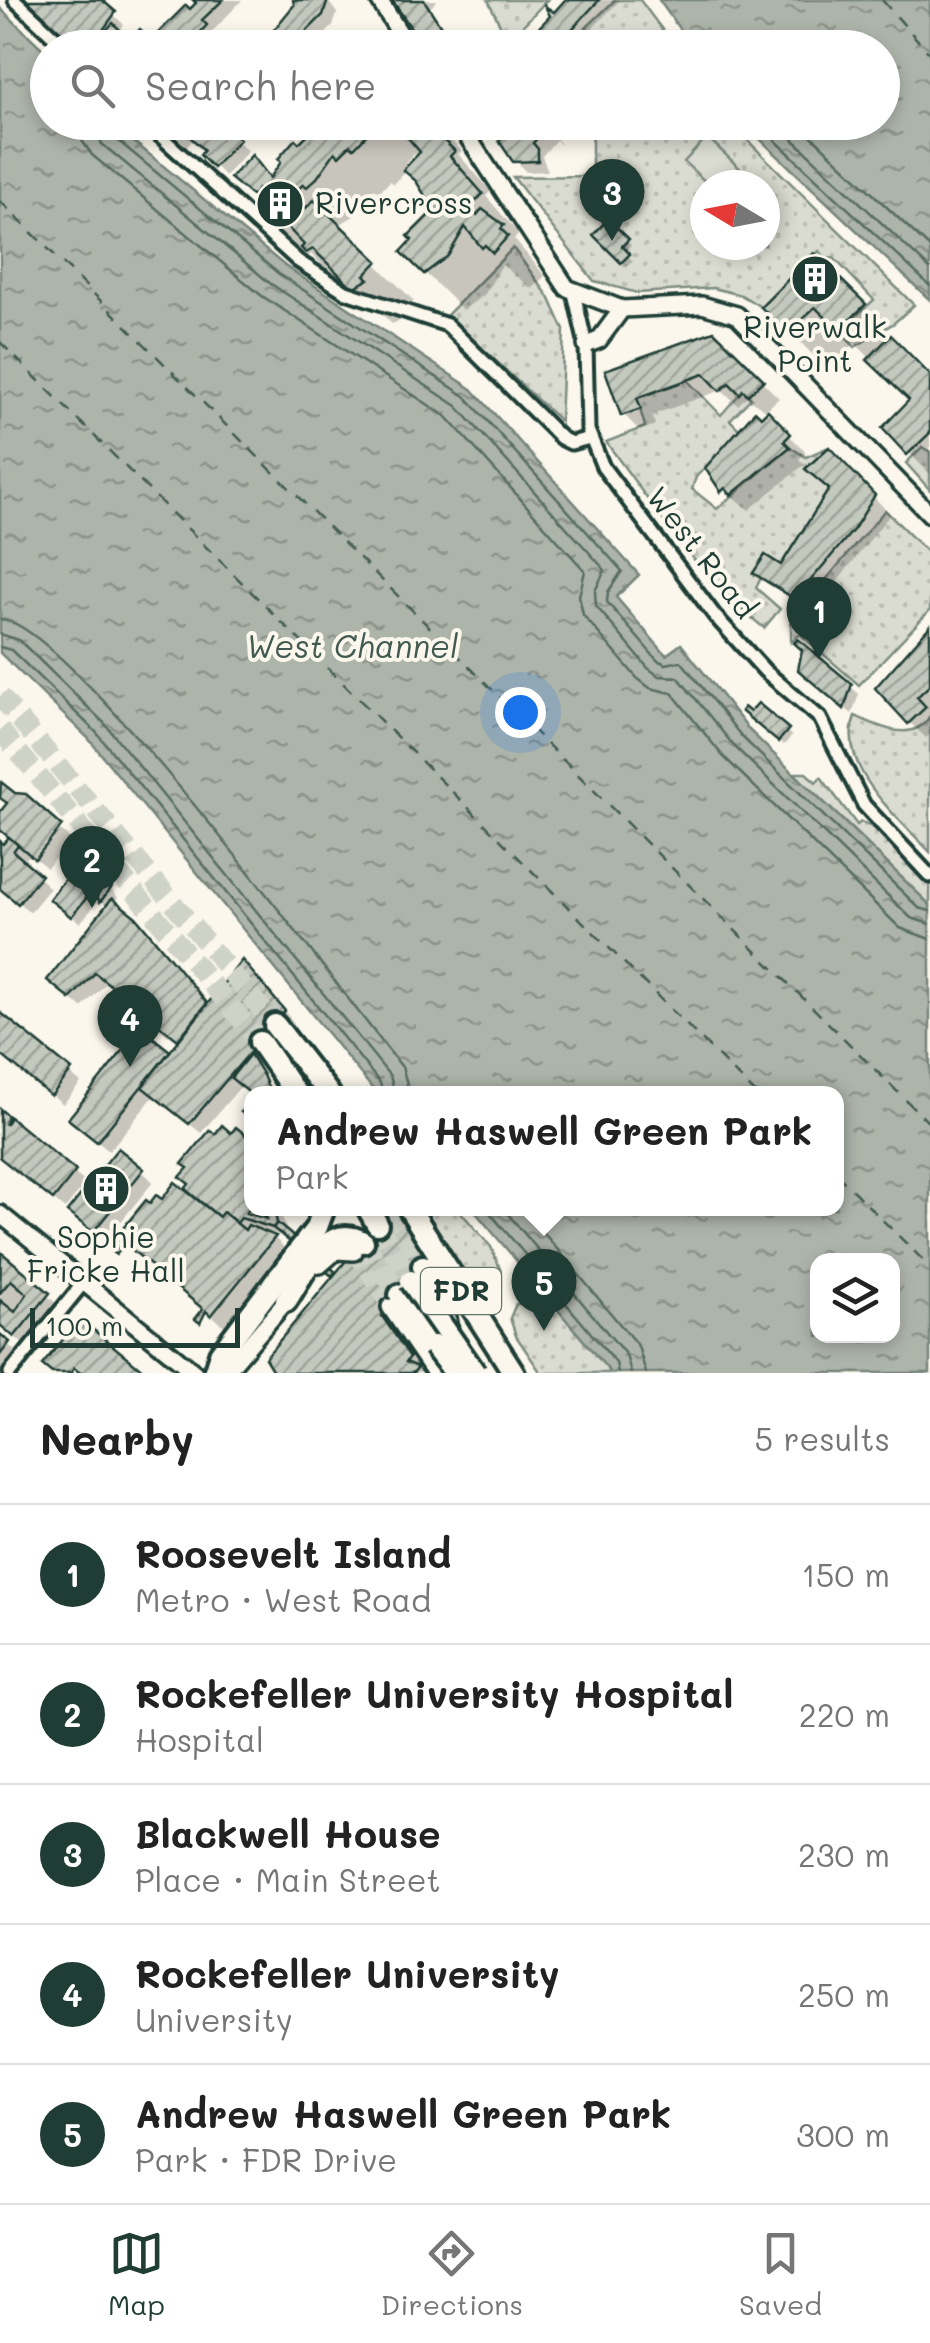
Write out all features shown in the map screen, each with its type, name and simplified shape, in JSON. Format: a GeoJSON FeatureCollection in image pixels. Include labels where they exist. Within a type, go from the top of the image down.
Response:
{"type":"FeatureCollection","features":[{"type":"Feature","properties":{"kind":"highway"},"geometry":{"type":"LineString","coordinates":[[275,1025],[322,1086]]}},
{"type":"Feature","properties":{"kind":"highway"},"geometry":{"type":"LineString","coordinates":[[260,1042],[290,1086]]}},
{"type":"Feature","properties":{"kind":"highway"},"geometry":{"type":"LineString","coordinates":[[214,1373],[220,1354],[314,1232],[321,1216]]}},
{"type":"Feature","properties":{"kind":"highway","name":"FDR"},"geometry":{"type":"LineString","coordinates":[[413,1216],[514,1373]]}},
{"type":"Feature","properties":{"kind":"highway"},"geometry":{"type":"LineString","coordinates":[[286,1300],[330,1240],[349,1236],[358,1247]]}},
{"type":"Feature","properties":{"kind":"highway"},"geometry":{"type":"LineString","coordinates":[[406,1287],[434,1346],[455,1373]]}},
{"type":"Feature","properties":{"kind":"highway"},"geometry":{"type":"LineString","coordinates":[[406,1287],[446,1312],[446,1346],[436,1373]]}},
{"type":"Feature","properties":{"kind":"highway","name":"FDR"},"geometry":{"type":"LineString","coordinates":[[406,1287],[475,1373]]}},
{"type":"Feature","properties":{"kind":"street"},"geometry":{"type":"LineString","coordinates":[[15,0],[47,30]]}},
{"type":"Feature","properties":{"kind":"street"},"geometry":{"type":"LineString","coordinates":[[379,0],[398,30]]}},
{"type":"Feature","properties":{"kind":"street"},"geometry":{"type":"LineString","coordinates":[[166,140],[298,261],[346,292],[447,325],[561,438],[571,442],[590,438]]}},
{"type":"Feature","properties":{"kind":"street"},"geometry":{"type":"LineString","coordinates":[[470,140],[550,264],[574,293],[622,309],[702,306],[738,315],[930,514]]}},
{"type":"Feature","properties":{"kind":"street","name":"West Road"},"geometry":{"type":"LineString","coordinates":[[574,293],[586,345],[590,438],[603,467],[715,616],[764,671],[820,718],[856,793],[930,876]]}},
{"type":"Feature","properties":{"kind":"street"},"geometry":{"type":"LineString","coordinates":[[586,345],[599,340],[622,309]]}},
{"type":"Feature","properties":{"kind":"street"},"geometry":{"type":"LineString","coordinates":[[0,1214],[195,1373]]}},
{"type":"Feature","properties":{"kind":"street"},"geometry":{"type":"LineString","coordinates":[[10,1373],[84,1282]]}},
{"type":"Feature","properties":{"kind":"street"},"geometry":{"type":"LineString","coordinates":[[406,1287],[436,1373]]}},
{"type":"Feature","properties":{"kind":"street"},"geometry":{"type":"LineString","coordinates":[[224,1373],[286,1300]]}},
{"type":"Feature","properties":{"kind":"shaded area"},"geometry":{"type":"Polygon","coordinates":[[[488,0],[547,0],[518,30],[503,30],[488,0]]]}},
{"type":"Feature","properties":{"kind":"shaded area"},"geometry":{"type":"Polygon","coordinates":[[[615,0],[640,0],[662,30],[584,30],[615,0]]]}},
{"type":"Feature","properties":{"kind":"shaded area"},"geometry":{"type":"Polygon","coordinates":[[[592,140],[747,140],[778,170],[690,170],[690,260],[780,260],[780,172],[914,305],[894,323],[855,347],[839,331],[874,300],[834,258],[827,259],[819,251],[761,307],[741,295],[713,288],[637,293],[594,281],[513,177],[592,176],[592,140]]]}},
{"type":"Feature","properties":{"kind":"shaded area"},"geometry":{"type":"Polygon","coordinates":[[[704,140],[710,140],[742,170],[693,170],[684,162],[704,140]]]}},
{"type":"Feature","properties":{"kind":"shaded area"},"geometry":{"type":"Polygon","coordinates":[[[513,248],[549,297],[564,330],[560,421],[447,315],[513,248]]]}},
{"type":"Feature","properties":{"kind":"shaded area"},"geometry":{"type":"Polygon","coordinates":[[[687,380],[721,415],[743,390],[751,398],[730,420],[740,430],[696,477],[692,489],[717,509],[790,447],[806,457],[829,447],[806,469],[829,489],[781,565],[765,555],[753,573],[761,578],[756,588],[780,609],[764,628],[698,565],[606,442],[645,427],[637,398],[687,380]]]}},
{"type":"Feature","properties":{"kind":"shaded area"},"geometry":{"type":"Polygon","coordinates":[[[922,447],[930,452],[930,490],[906,463],[922,447]]]}},
{"type":"Feature","properties":{"kind":"shaded area"},"geometry":{"type":"Polygon","coordinates":[[[885,510],[930,555],[930,610],[859,685],[800,634],[791,642],[791,621],[885,510]]]}},
{"type":"Feature","properties":{"kind":"shaded area"},"geometry":{"type":"Polygon","coordinates":[[[855,716],[905,731],[923,724],[930,716],[930,852],[888,808],[862,773],[854,755],[855,716]]]}},
{"type":"Feature","properties":{"kind":"shaded area"},"geometry":{"type":"Polygon","coordinates":[[[794,773],[806,773],[816,782],[821,777],[857,825],[861,822],[879,830],[930,884],[930,905],[794,773]]]}},
{"type":"Feature","properties":{"kind":"shaded area"},"geometry":{"type":"Polygon","coordinates":[[[424,1216],[464,1216],[491,1247],[501,1271],[499,1277],[484,1281],[487,1298],[482,1303],[490,1317],[424,1216]]]}},
{"type":"Feature","properties":{"kind":"shaded area"},"geometry":{"type":"Polygon","coordinates":[[[549,1299],[611,1373],[541,1373],[516,1336],[510,1318],[516,1304],[549,1299]]]}},
{"type":"Feature","properties":{"kind":"water"},"geometry":{"type":"Polygon","coordinates":[[[659,0],[930,0],[930,300],[761,140],[900,140],[900,30],[680,30],[659,0]]]}},
{"type":"Feature","properties":{"kind":"water","name":"West Channel"},"geometry":{"type":"Polygon","coordinates":[[[0,8],[30,37],[30,140],[132,140],[285,266],[472,389],[639,575],[616,597],[666,655],[681,644],[749,730],[930,905],[930,1373],[611,1373],[479,1216],[844,1216],[844,1086],[370,1086],[88,738],[0,653],[0,8]]]}},
{"type":"Feature","properties":{"kind":"building"},"geometry":{"type":"Polygon","coordinates":[[[25,0],[102,0],[116,12],[103,30],[58,30],[25,0]]]}},
{"type":"Feature","properties":{"kind":"building"},"geometry":{"type":"Polygon","coordinates":[[[193,0],[223,0],[202,20],[207,25],[202,30],[161,30],[186,5],[190,9],[196,3],[193,0]]]}},
{"type":"Feature","properties":{"kind":"building"},"geometry":{"type":"Polygon","coordinates":[[[293,0],[328,0],[323,15],[308,30],[274,30],[294,5],[293,0]]]}},
{"type":"Feature","properties":{"kind":"building"},"geometry":{"type":"Polygon","coordinates":[[[392,0],[424,0],[443,30],[412,30],[392,0]]]}},
{"type":"Feature","properties":{"kind":"building"},"geometry":{"type":"Polygon","coordinates":[[[565,0],[599,0],[572,30],[536,30],[550,16],[545,6],[554,12],[565,0]]]}},
{"type":"Feature","properties":{"kind":"building"},"geometry":{"type":"Polygon","coordinates":[[[194,140],[239,140],[213,168],[200,155],[204,150],[194,140]]]}},
{"type":"Feature","properties":{"kind":"building","name":"Rivercross"},"geometry":{"type":"Polygon","coordinates":[[[294,140],[299,143],[362,140],[339,156],[335,152],[317,178],[307,187],[303,184],[293,196],[306,208],[314,200],[378,261],[365,275],[369,279],[353,288],[313,249],[306,253],[301,248],[304,245],[275,214],[266,224],[252,210],[265,196],[258,189],[252,196],[230,178],[252,155],[270,178],[281,162],[278,159],[294,140]]]}},
{"type":"Feature","properties":{"kind":"building","name":"Rivercross"},"geometry":{"type":"Polygon","coordinates":[[[410,140],[443,140],[455,151],[450,156],[483,194],[469,208],[477,215],[482,209],[504,225],[501,229],[508,236],[493,253],[485,245],[482,248],[465,227],[448,256],[424,274],[401,252],[412,240],[408,236],[434,210],[416,181],[403,170],[420,152],[410,140]]]}},
{"type":"Feature","properties":{"kind":"building"},"geometry":{"type":"Polygon","coordinates":[[[536,140],[533,143],[538,149],[538,161],[513,162],[499,141],[536,140]]]}},
{"type":"Feature","properties":{"kind":"building"},"geometry":{"type":"Polygon","coordinates":[[[608,219],[629,239],[622,246],[630,254],[621,263],[593,235],[608,219]]]}},
{"type":"Feature","properties":{"kind":"building","name":"Riverwalk Point"},"geometry":{"type":"Polygon","coordinates":[[[814,253],[866,304],[839,331],[815,307],[787,334],[761,307],[814,253]]]}},
{"type":"Feature","properties":{"kind":"building"},"geometry":{"type":"Polygon","coordinates":[[[714,331],[764,380],[748,395],[743,390],[740,394],[729,383],[720,391],[704,374],[637,398],[641,409],[621,416],[605,370],[714,331]]]}},
{"type":"Feature","properties":{"kind":"building"},"geometry":{"type":"Polygon","coordinates":[[[891,335],[930,375],[930,433],[907,455],[882,428],[909,400],[867,360],[891,335]]]}},
{"type":"Feature","properties":{"kind":"building"},"geometry":{"type":"Polygon","coordinates":[[[768,410],[791,434],[784,441],[790,447],[731,495],[725,488],[721,492],[705,468],[755,411],[761,417],[768,410]]]}},
{"type":"Feature","properties":{"kind":"building"},"geometry":{"type":"Polygon","coordinates":[[[829,447],[875,495],[854,529],[795,599],[753,573],[765,555],[781,565],[829,489],[805,469],[829,447]]]}},
{"type":"Feature","properties":{"kind":"building"},"geometry":{"type":"Polygon","coordinates":[[[930,626],[930,685],[917,697],[926,707],[908,724],[875,688],[930,626]]]}},
{"type":"Feature","properties":{"kind":"building"},"geometry":{"type":"Polygon","coordinates":[[[798,639],[852,684],[844,709],[798,670],[802,650],[794,643],[798,639]]]}},
{"type":"Feature","properties":{"kind":"building"},"geometry":{"type":"Polygon","coordinates":[[[758,703],[789,729],[778,742],[741,711],[744,707],[750,712],[758,703]]]}},
{"type":"Feature","properties":{"kind":"building"},"geometry":{"type":"Polygon","coordinates":[[[1,782],[15,793],[26,794],[62,826],[35,859],[0,830],[0,812],[7,803],[0,798],[1,782]]]}},
{"type":"Feature","properties":{"kind":"building"},"geometry":{"type":"Polygon","coordinates":[[[9,837],[18,845],[13,851],[41,875],[18,904],[0,889],[0,841],[3,844],[9,837]]]}},
{"type":"Feature","properties":{"kind":"building"},"geometry":{"type":"Polygon","coordinates":[[[82,853],[112,887],[100,902],[93,890],[71,917],[49,899],[76,865],[71,861],[82,853]]]}},
{"type":"Feature","properties":{"kind":"building"},"geometry":{"type":"Polygon","coordinates":[[[112,898],[136,917],[207,1003],[178,1040],[159,1025],[156,1028],[154,1020],[95,973],[70,999],[47,980],[112,898]]]}},
{"type":"Feature","properties":{"kind":"building"},"geometry":{"type":"Polygon","coordinates":[[[242,960],[285,1011],[189,1124],[142,1087],[242,960]]]}},
{"type":"Feature","properties":{"kind":"building"},"geometry":{"type":"Polygon","coordinates":[[[0,1012],[72,1070],[51,1096],[0,1054],[0,1012]]]}},
{"type":"Feature","properties":{"kind":"building"},"geometry":{"type":"Polygon","coordinates":[[[141,1028],[170,1051],[97,1142],[68,1119],[141,1028]]]}},
{"type":"Feature","properties":{"kind":"building"},"geometry":{"type":"Polygon","coordinates":[[[250,1054],[268,1086],[244,1089],[231,1078],[250,1054]]]}},
{"type":"Feature","properties":{"kind":"building"},"geometry":{"type":"Polygon","coordinates":[[[0,1109],[8,1116],[5,1125],[10,1117],[76,1171],[53,1200],[0,1158],[0,1109]]]}},
{"type":"Feature","properties":{"kind":"building"},"geometry":{"type":"Polygon","coordinates":[[[222,1125],[231,1133],[236,1127],[244,1134],[244,1216],[276,1216],[273,1228],[241,1218],[237,1223],[223,1212],[219,1217],[185,1189],[189,1184],[180,1177],[188,1168],[182,1164],[210,1130],[215,1134],[222,1125]]]}},
{"type":"Feature","properties":{"kind":"building","name":"Sophie Fricke Hall"},"geometry":{"type":"Polygon","coordinates":[[[118,1148],[144,1169],[93,1232],[67,1212],[118,1148]]]}},
{"type":"Feature","properties":{"kind":"building"},"geometry":{"type":"Polygon","coordinates":[[[175,1182],[219,1217],[223,1212],[245,1230],[248,1225],[276,1236],[211,1316],[206,1311],[200,1323],[195,1319],[203,1309],[125,1244],[116,1255],[112,1251],[122,1243],[115,1238],[146,1200],[150,1203],[156,1195],[162,1199],[175,1182]]]}},
{"type":"Feature","properties":{"kind":"building"},"geometry":{"type":"Polygon","coordinates":[[[383,1216],[409,1216],[432,1255],[382,1316],[410,1357],[406,1362],[418,1367],[413,1373],[274,1373],[265,1358],[383,1216]]]}},
{"type":"Feature","properties":{"kind":"building"},"geometry":{"type":"Polygon","coordinates":[[[277,1223],[336,1272],[332,1276],[273,1228],[277,1223]]]}},
{"type":"Feature","properties":{"kind":"building"},"geometry":{"type":"Polygon","coordinates":[[[1,1252],[50,1293],[14,1337],[0,1325],[0,1300],[15,1312],[27,1294],[11,1280],[0,1293],[1,1252]]]}},
{"type":"Feature","properties":{"kind":"building"},"geometry":{"type":"Polygon","coordinates":[[[80,1319],[150,1373],[80,1373],[74,1368],[71,1373],[52,1373],[42,1365],[80,1319]]]}},
{"type":"Feature","properties":{"kind":"building"},"geometry":{"type":"Polygon","coordinates":[[[0,1334],[10,1342],[0,1355],[0,1334]]]}},
{"type":"Feature","properties":{"kind":"ferry route"},"geometry":{"type":"LineString","coordinates":[[882,0],[930,54]]}},
{"type":"Feature","properties":{"kind":"ferry route"},"geometry":{"type":"LineString","coordinates":[[0,201],[930,1124]]}},
{"type":"Feature","properties":{"kind":"ferry route"},"geometry":{"type":"LineString","coordinates":[[0,342],[748,1086]]}},
{"type":"Feature","properties":{"kind":"ferry route"},"geometry":{"type":"LineString","coordinates":[[844,1182],[930,1267]]}},
{"type":"Feature","properties":{"kind":"tunnel"},"geometry":{"type":"LineString","coordinates":[[0,696],[275,1025]]}},
{"type":"Feature","properties":{"kind":"tunnel"},"geometry":{"type":"LineString","coordinates":[[0,730],[260,1042]]}},
{"type":"Feature","properties":{"kind":"tunnel"},"geometry":{"type":"LineString","coordinates":[[396,1216],[423,1266]]}},
{"type":"Feature","properties":{"kind":"tunnel"},"geometry":{"type":"LineString","coordinates":[[377,1224],[411,1281]]}},
{"type":"Feature","properties":{"kind":"tunnel"},"geometry":{"type":"LineString","coordinates":[[363,1242],[400,1295]]}},
{"type":"Feature","properties":{"kind":"tunnel"},"geometry":{"type":"LineString","coordinates":[[354,1252],[390,1307]]}},
{"type":"Feature","properties":{"kind":"place","name":"Rivercross"},"geometry":{"type":"Point","coordinates":[280,204]}},
{"type":"Feature","properties":{"kind":"place","name":"Blackwell House"},"geometry":{"type":"Point","coordinates":[612,241]}},
{"type":"Feature","properties":{"kind":"place","name":"Riverwalk Point"},"geometry":{"type":"Point","coordinates":[815,279]}},
{"type":"Feature","properties":{"kind":"place","name":"Roosevelt Island"},"geometry":{"type":"Point","coordinates":[819,659]}},
{"type":"Feature","properties":{"kind":"place","name":"Rockefeller University Hospital"},"geometry":{"type":"Point","coordinates":[92,908]}},
{"type":"Feature","properties":{"kind":"place","name":"Rockefeller University"},"geometry":{"type":"Point","coordinates":[130,1067]}},
{"type":"Feature","properties":{"kind":"place","name":"Sophie Fricke Hall"},"geometry":{"type":"Point","coordinates":[106,1189]}},
{"type":"Feature","properties":{"kind":"place","name":"Andrew Haswell Green Park"},"geometry":{"type":"Point","coordinates":[544,1331]}}]}
